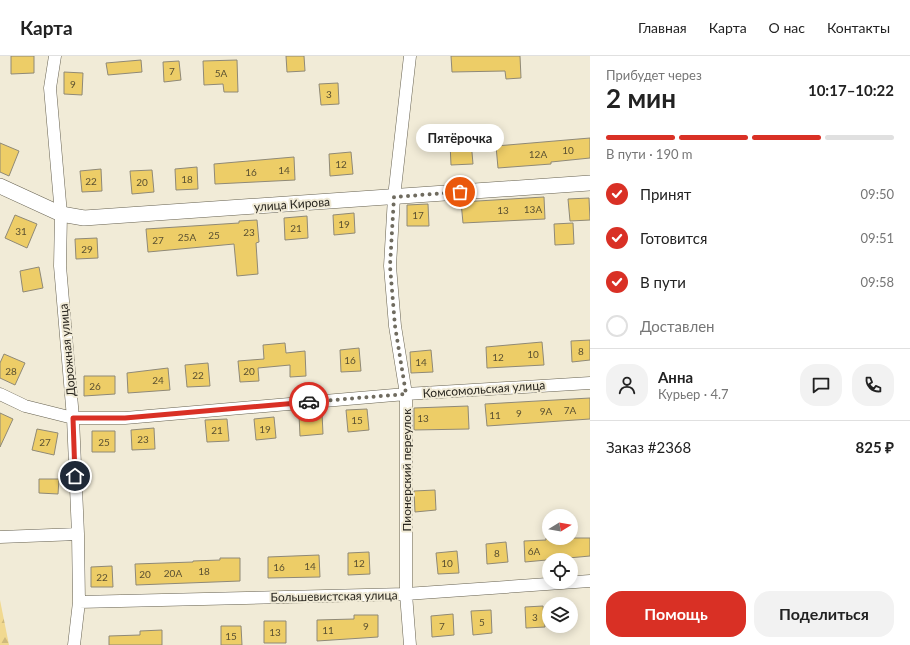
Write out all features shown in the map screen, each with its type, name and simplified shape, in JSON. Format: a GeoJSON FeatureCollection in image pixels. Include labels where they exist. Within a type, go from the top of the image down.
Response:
{"type":"FeatureCollection","features":[{"type":"Feature","properties":{"kind":"street","name":"Дорожная улица"},"geometry":{"type":"LineString","coordinates":[[55,56],[50,88],[61,214],[60,266],[73,418],[78,534],[78,602],[74,645]]}},
{"type":"Feature","properties":{"kind":"street","name":"Пионерский переулок"},"geometry":{"type":"LineString","coordinates":[[410,56],[394,197],[390,266],[395,326],[406,394],[406,594],[410,645]]}},
{"type":"Feature","properties":{"kind":"street","name":"улица Кирова"},"geometry":{"type":"LineString","coordinates":[[0,186],[61,214],[84,218],[590,183]]}},
{"type":"Feature","properties":{"kind":"street","name":"Комсомольская улица"},"geometry":{"type":"LineString","coordinates":[[0,394],[25,406],[73,418],[125,418],[406,394],[590,382]]}},
{"type":"Feature","properties":{"kind":"street"},"geometry":{"type":"LineString","coordinates":[[0,537],[78,534]]}},
{"type":"Feature","properties":{"kind":"street","name":"Большевистская улица"},"geometry":{"type":"LineString","coordinates":[[78,602],[406,594],[590,581]]}},
{"type":"Feature","properties":{"kind":"green space"},"geometry":{"type":"Polygon","coordinates":[[[0,600],[9,645],[0,645],[0,600]]]}},
{"type":"Feature","properties":{"kind":"building"},"geometry":{"type":"Polygon","coordinates":[[[11,56],[34,56],[34,73],[11,74],[11,56]]]}},
{"type":"Feature","properties":{"kind":"building"},"geometry":{"type":"Polygon","coordinates":[[[286,56],[304,56],[305,71],[287,72],[286,56]]]}},
{"type":"Feature","properties":{"kind":"building"},"geometry":{"type":"Polygon","coordinates":[[[451,56],[520,56],[521,78],[506,79],[505,71],[452,72],[451,56]]]}},
{"type":"Feature","properties":{"kind":"building"},"geometry":{"type":"Polygon","coordinates":[[[141,60],[142,72],[108,75],[106,63],[141,60]]]}},
{"type":"Feature","properties":{"kind":"building"},"geometry":{"type":"Polygon","coordinates":[[[237,60],[238,92],[224,92],[223,84],[204,85],[203,61],[237,60]]]}},
{"type":"Feature","properties":{"kind":"building"},"geometry":{"type":"Polygon","coordinates":[[[179,61],[181,80],[164,82],[163,62],[179,61]]]}},
{"type":"Feature","properties":{"kind":"building"},"geometry":{"type":"Polygon","coordinates":[[[64,72],[83,73],[82,95],[64,94],[64,72]]]}},
{"type":"Feature","properties":{"kind":"building"},"geometry":{"type":"Polygon","coordinates":[[[338,83],[339,104],[321,105],[319,84],[338,83]]]}},
{"type":"Feature","properties":{"kind":"building"},"geometry":{"type":"Polygon","coordinates":[[[590,138],[590,158],[551,162],[551,164],[498,168],[496,146],[590,138]]]}},
{"type":"Feature","properties":{"kind":"building"},"geometry":{"type":"Polygon","coordinates":[[[471,141],[473,164],[451,165],[450,143],[471,141]]]}},
{"type":"Feature","properties":{"kind":"building"},"geometry":{"type":"Polygon","coordinates":[[[0,143],[19,151],[9,176],[0,172],[0,143]]]}},
{"type":"Feature","properties":{"kind":"building"},"geometry":{"type":"Polygon","coordinates":[[[351,152],[353,174],[330,176],[329,154],[351,152]]]}},
{"type":"Feature","properties":{"kind":"building"},"geometry":{"type":"Polygon","coordinates":[[[294,157],[295,180],[215,184],[214,164],[294,157]]]}},
{"type":"Feature","properties":{"kind":"building"},"geometry":{"type":"Polygon","coordinates":[[[197,167],[198,189],[176,190],[175,169],[197,167]]]}},
{"type":"Feature","properties":{"kind":"building"},"geometry":{"type":"Polygon","coordinates":[[[101,169],[102,191],[82,192],[80,171],[101,169]]]}},
{"type":"Feature","properties":{"kind":"building"},"geometry":{"type":"Polygon","coordinates":[[[152,170],[154,192],[132,194],[130,171],[152,170]]]}},
{"type":"Feature","properties":{"kind":"building"},"geometry":{"type":"Polygon","coordinates":[[[544,197],[545,219],[463,223],[461,202],[544,197]]]}},
{"type":"Feature","properties":{"kind":"building"},"geometry":{"type":"Polygon","coordinates":[[[589,198],[590,220],[570,221],[568,199],[589,198]]]}},
{"type":"Feature","properties":{"kind":"building"},"geometry":{"type":"Polygon","coordinates":[[[428,204],[429,226],[407,226],[407,205],[428,204]]]}},
{"type":"Feature","properties":{"kind":"building"},"geometry":{"type":"Polygon","coordinates":[[[354,213],[355,233],[334,235],[333,215],[354,213]]]}},
{"type":"Feature","properties":{"kind":"building"},"geometry":{"type":"Polygon","coordinates":[[[15,215],[37,224],[27,248],[5,238],[15,215]]]}},
{"type":"Feature","properties":{"kind":"building"},"geometry":{"type":"Polygon","coordinates":[[[307,216],[308,238],[285,240],[284,218],[307,216]]]}},
{"type":"Feature","properties":{"kind":"building"},"geometry":{"type":"Polygon","coordinates":[[[257,220],[259,242],[256,243],[258,274],[237,276],[234,244],[148,252],[146,229],[239,223],[239,221],[257,220]]]}},
{"type":"Feature","properties":{"kind":"building"},"geometry":{"type":"Polygon","coordinates":[[[573,223],[574,244],[555,245],[554,224],[573,223]]]}},
{"type":"Feature","properties":{"kind":"building"},"geometry":{"type":"Polygon","coordinates":[[[97,238],[98,258],[76,259],[75,239],[97,238]]]}},
{"type":"Feature","properties":{"kind":"building"},"geometry":{"type":"Polygon","coordinates":[[[39,267],[43,288],[23,292],[20,271],[39,267]]]}},
{"type":"Feature","properties":{"kind":"building"},"geometry":{"type":"Polygon","coordinates":[[[590,340],[590,360],[572,362],[571,341],[590,340]]]}},
{"type":"Feature","properties":{"kind":"building"},"geometry":{"type":"Polygon","coordinates":[[[542,342],[544,365],[487,368],[486,347],[542,342]]]}},
{"type":"Feature","properties":{"kind":"building"},"geometry":{"type":"Polygon","coordinates":[[[285,343],[286,353],[305,351],[306,376],[290,377],[290,365],[258,368],[259,381],[240,382],[238,361],[264,359],[263,345],[285,343]]]}},
{"type":"Feature","properties":{"kind":"building"},"geometry":{"type":"Polygon","coordinates":[[[359,348],[361,371],[341,372],[340,350],[359,348]]]}},
{"type":"Feature","properties":{"kind":"building"},"geometry":{"type":"Polygon","coordinates":[[[431,350],[433,372],[411,373],[410,352],[431,350]]]}},
{"type":"Feature","properties":{"kind":"building"},"geometry":{"type":"Polygon","coordinates":[[[4,354],[25,363],[15,385],[0,378],[0,363],[4,354]]]}},
{"type":"Feature","properties":{"kind":"building"},"geometry":{"type":"Polygon","coordinates":[[[208,363],[210,386],[187,387],[185,365],[208,363]]]}},
{"type":"Feature","properties":{"kind":"building"},"geometry":{"type":"Polygon","coordinates":[[[168,368],[170,390],[128,393],[127,373],[168,368]]]}},
{"type":"Feature","properties":{"kind":"building"},"geometry":{"type":"Polygon","coordinates":[[[84,376],[115,376],[115,394],[84,396],[84,376]]]}},
{"type":"Feature","properties":{"kind":"building"},"geometry":{"type":"Polygon","coordinates":[[[590,398],[590,419],[487,426],[485,404],[590,398]]]}},
{"type":"Feature","properties":{"kind":"building"},"geometry":{"type":"Polygon","coordinates":[[[468,406],[469,429],[414,430],[414,408],[468,406]]]}},
{"type":"Feature","properties":{"kind":"building"},"geometry":{"type":"Polygon","coordinates":[[[367,409],[369,430],[348,432],[346,410],[367,409]]]}},
{"type":"Feature","properties":{"kind":"building"},"geometry":{"type":"Polygon","coordinates":[[[0,413],[13,419],[0,447],[0,413]]]}},
{"type":"Feature","properties":{"kind":"building"},"geometry":{"type":"Polygon","coordinates":[[[322,413],[323,434],[300,436],[299,415],[322,413]]]}},
{"type":"Feature","properties":{"kind":"building"},"geometry":{"type":"Polygon","coordinates":[[[274,417],[276,438],[256,440],[254,419],[274,417]]]}},
{"type":"Feature","properties":{"kind":"building"},"geometry":{"type":"Polygon","coordinates":[[[227,419],[229,441],[207,442],[205,420],[227,419]]]}},
{"type":"Feature","properties":{"kind":"building"},"geometry":{"type":"Polygon","coordinates":[[[154,428],[155,449],[132,450],[131,430],[154,428]]]}},
{"type":"Feature","properties":{"kind":"building"},"geometry":{"type":"Polygon","coordinates":[[[37,429],[58,433],[54,455],[32,450],[37,429]]]}},
{"type":"Feature","properties":{"kind":"building"},"geometry":{"type":"Polygon","coordinates":[[[92,431],[115,431],[115,452],[92,452],[92,431]]]}},
{"type":"Feature","properties":{"kind":"building"},"geometry":{"type":"Polygon","coordinates":[[[39,479],[59,479],[58,494],[39,493],[39,479]]]}},
{"type":"Feature","properties":{"kind":"building"},"geometry":{"type":"Polygon","coordinates":[[[435,490],[436,510],[415,512],[414,491],[435,490]]]}},
{"type":"Feature","properties":{"kind":"building"},"geometry":{"type":"Polygon","coordinates":[[[578,538],[590,538],[590,556],[578,557],[578,553],[542,553],[542,560],[525,562],[524,541],[542,540],[542,545],[578,545],[578,538]]]}},
{"type":"Feature","properties":{"kind":"building"},"geometry":{"type":"Polygon","coordinates":[[[506,542],[508,562],[487,564],[486,544],[506,542]]]}},
{"type":"Feature","properties":{"kind":"building"},"geometry":{"type":"Polygon","coordinates":[[[457,551],[459,573],[438,574],[436,553],[457,551]]]}},
{"type":"Feature","properties":{"kind":"building"},"geometry":{"type":"Polygon","coordinates":[[[369,552],[370,574],[348,575],[348,553],[369,552]]]}},
{"type":"Feature","properties":{"kind":"building"},"geometry":{"type":"Polygon","coordinates":[[[319,555],[320,577],[268,578],[268,557],[319,555]]]}},
{"type":"Feature","properties":{"kind":"building"},"geometry":{"type":"Polygon","coordinates":[[[220,558],[240,558],[240,581],[136,585],[135,564],[193,562],[220,560],[220,558]]]}},
{"type":"Feature","properties":{"kind":"building"},"geometry":{"type":"Polygon","coordinates":[[[112,566],[113,587],[91,587],[91,567],[112,566]]]}},
{"type":"Feature","properties":{"kind":"building"},"geometry":{"type":"Polygon","coordinates":[[[542,606],[542,627],[526,628],[525,607],[542,606]]]}},
{"type":"Feature","properties":{"kind":"building"},"geometry":{"type":"Polygon","coordinates":[[[491,610],[492,633],[473,635],[471,611],[491,610]]]}},
{"type":"Feature","properties":{"kind":"building"},"geometry":{"type":"Polygon","coordinates":[[[453,614],[454,635],[432,637],[431,616],[453,614]]]}},
{"type":"Feature","properties":{"kind":"building"},"geometry":{"type":"Polygon","coordinates":[[[354,615],[378,615],[378,637],[317,641],[317,620],[354,619],[354,615]]]}},
{"type":"Feature","properties":{"kind":"building"},"geometry":{"type":"Polygon","coordinates":[[[264,621],[286,621],[286,643],[264,643],[264,621]]]}},
{"type":"Feature","properties":{"kind":"building"},"geometry":{"type":"Polygon","coordinates":[[[221,626],[241,626],[242,645],[221,645],[221,626]]]}},
{"type":"Feature","properties":{"kind":"building"},"geometry":{"type":"Polygon","coordinates":[[[162,630],[162,645],[109,645],[109,636],[140,635],[140,631],[162,630]]]}},
{"type":"Feature","properties":{"kind":"way so far"},"geometry":{"type":"LineString","coordinates":[[309,402],[406,394],[395,326],[390,266],[394,197],[460,192]]}},
{"type":"Feature","properties":{"kind":"place","name":"Пятёрочка"},"geometry":{"type":"Point","coordinates":[460,192]}},
{"type":"Feature","properties":{"kind":"route"},"geometry":{"type":"LineString","coordinates":[[75,476],[73,418],[125,418],[309,402]]}}]}
